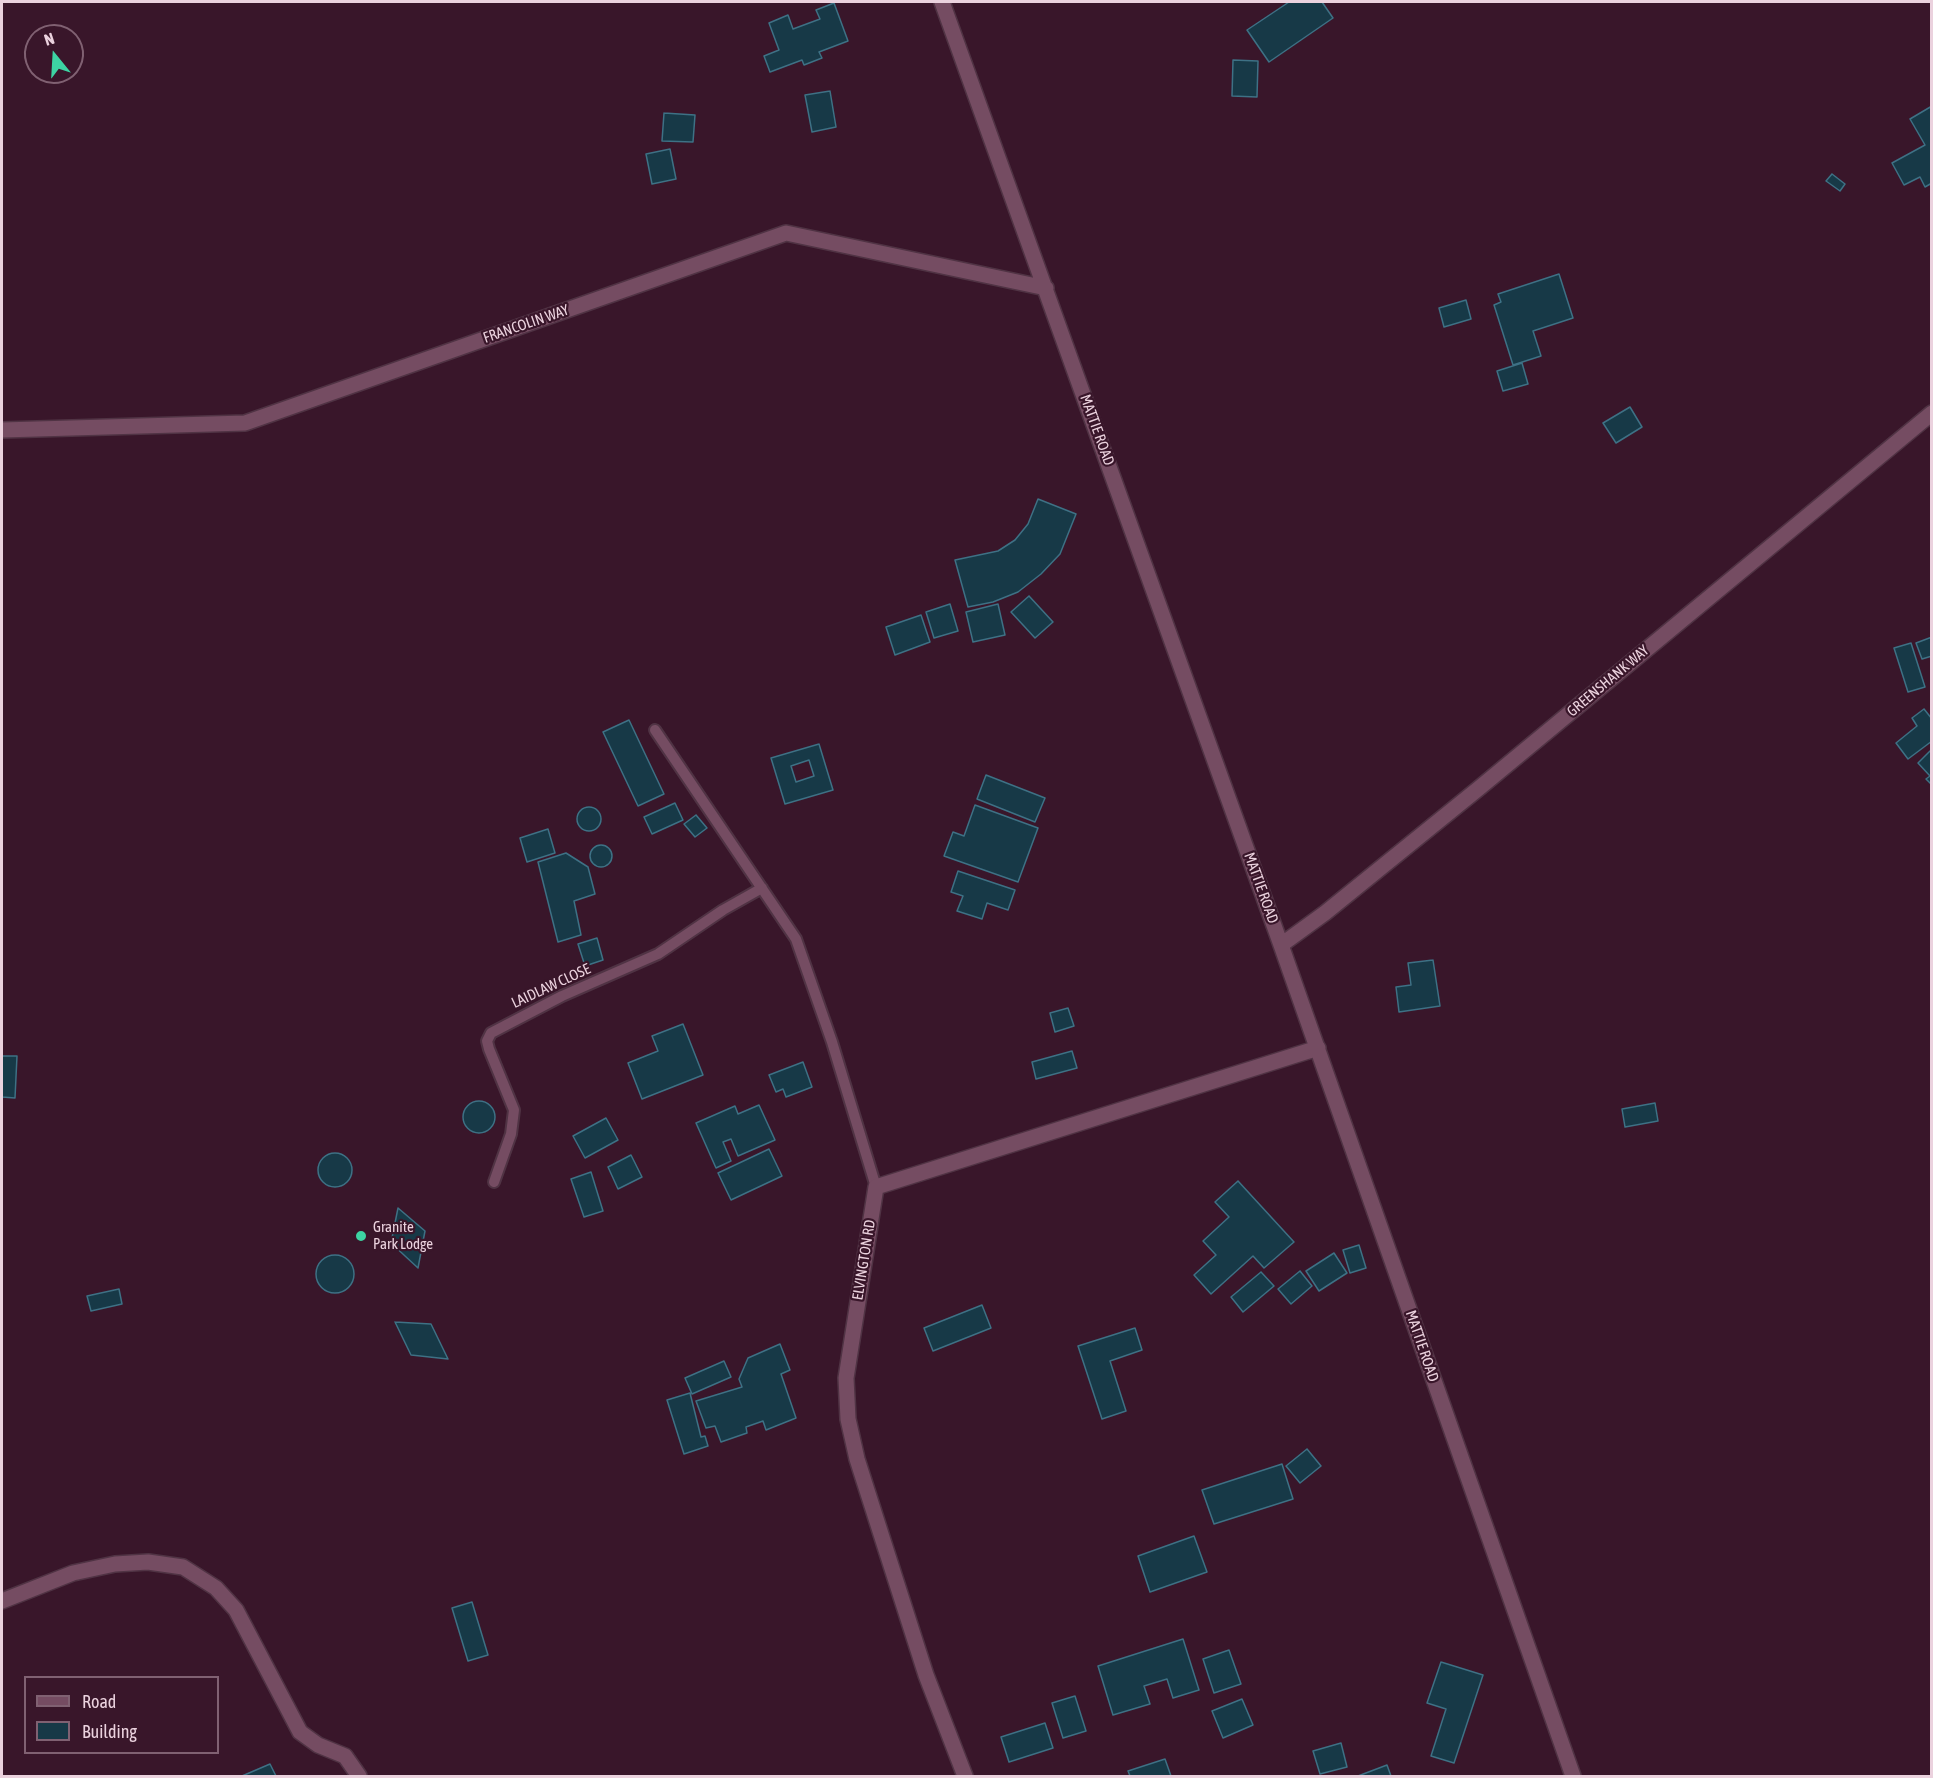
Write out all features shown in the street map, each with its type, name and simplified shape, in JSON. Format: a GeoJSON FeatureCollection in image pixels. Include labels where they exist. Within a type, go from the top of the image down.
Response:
{"type":"FeatureCollection","features":[{"type":"Feature","properties":{"kind":"street","name":"MATTIE ROAD"},"geometry":{"type":"LineString","coordinates":[[942,2],[1318,1048],[1573,1776]]}},
{"type":"Feature","properties":{"kind":"street","name":"FRANCOLIN WAY"},"geometry":{"type":"LineString","coordinates":[[2,430],[245,423],[786,233],[1046,288]]}},
{"type":"Feature","properties":{"kind":"street","name":"GREENSHANK WAY"},"geometry":{"type":"LineString","coordinates":[[1281,945],[1325,913],[1478,789],[1932,413]]}},
{"type":"Feature","properties":{"kind":"street"},"geometry":{"type":"LineString","coordinates":[[876,1187],[1318,1048]]}},
{"type":"Feature","properties":{"kind":"street","name":"ELVINGTON RD"},"geometry":{"type":"LineString","coordinates":[[876,1187],[846,1378],[848,1419],[857,1459],[923,1664],[965,1776]]}},
{"type":"Feature","properties":{"kind":"street"},"geometry":{"type":"LineString","coordinates":[[2,1601],[73,1573],[115,1564],[148,1562],[183,1567],[216,1588],[236,1610],[300,1732],[318,1745],[345,1756],[358,1776]]}},
{"type":"Feature","properties":{"kind":"lane"},"geometry":{"type":"LineString","coordinates":[[655,730],[796,939],[812,980],[876,1187]]}},
{"type":"Feature","properties":{"kind":"lane","name":"LAIDLAW CLOSE"},"geometry":{"type":"LineString","coordinates":[[494,1182],[511,1134],[514,1110],[489,1049],[487,1041],[491,1033],[562,996],[658,954],[723,910],[762,888]]}},
{"type":"Feature","properties":{"kind":"building"},"geometry":{"type":"Polygon","coordinates":[[[1289,2],[1322,2],[1333,18],[1269,62],[1247,30],[1289,2]]]}},
{"type":"Feature","properties":{"kind":"building"},"geometry":{"type":"Polygon","coordinates":[[[834,3],[848,41],[819,52],[822,58],[804,65],[802,60],[770,72],[764,56],[779,50],[769,23],[788,15],[793,29],[820,19],[816,10],[834,3]]]}},
{"type":"Feature","properties":{"kind":"building"},"geometry":{"type":"Polygon","coordinates":[[[1233,60],[1258,61],[1257,97],[1232,96],[1233,60]]]}},
{"type":"Feature","properties":{"kind":"building"},"geometry":{"type":"Polygon","coordinates":[[[830,91],[836,127],[812,132],[805,95],[830,91]]]}},
{"type":"Feature","properties":{"kind":"building"},"geometry":{"type":"Polygon","coordinates":[[[1932,106],[1932,183],[1925,187],[1920,177],[1904,185],[1892,163],[1925,145],[1910,119],[1932,106]]]}},
{"type":"Feature","properties":{"kind":"building"},"geometry":{"type":"Polygon","coordinates":[[[664,113],[695,115],[693,142],[662,141],[664,113]]]}},
{"type":"Feature","properties":{"kind":"building"},"geometry":{"type":"Polygon","coordinates":[[[670,149],[676,179],[652,184],[646,154],[670,149]]]}},
{"type":"Feature","properties":{"kind":"building"},"geometry":{"type":"Polygon","coordinates":[[[1832,174],[1845,184],[1840,191],[1826,181],[1832,174]]]}},
{"type":"Feature","properties":{"kind":"building"},"geometry":{"type":"Polygon","coordinates":[[[1559,274],[1573,318],[1533,331],[1541,356],[1513,365],[1494,305],[1501,302],[1498,294],[1559,274]]]}},
{"type":"Feature","properties":{"kind":"building"},"geometry":{"type":"Polygon","coordinates":[[[1466,300],[1471,319],[1444,327],[1439,308],[1466,300]]]}},
{"type":"Feature","properties":{"kind":"building"},"geometry":{"type":"Polygon","coordinates":[[[1522,363],[1528,384],[1503,391],[1497,371],[1522,363]]]}},
{"type":"Feature","properties":{"kind":"building"},"geometry":{"type":"Polygon","coordinates":[[[1630,407],[1642,427],[1616,443],[1603,423],[1630,407]]]}},
{"type":"Feature","properties":{"kind":"building"},"geometry":{"type":"Polygon","coordinates":[[[1038,499],[1076,514],[1060,554],[1041,574],[1018,592],[993,602],[968,607],[955,560],[998,551],[1015,540],[1028,524],[1038,499]]]}},
{"type":"Feature","properties":{"kind":"building"},"geometry":{"type":"Polygon","coordinates":[[[1029,596],[1053,622],[1035,638],[1011,612],[1029,596]]]}},
{"type":"Feature","properties":{"kind":"building"},"geometry":{"type":"Polygon","coordinates":[[[950,604],[958,631],[934,638],[926,612],[950,604]]]}},
{"type":"Feature","properties":{"kind":"building"},"geometry":{"type":"Polygon","coordinates":[[[998,604],[1005,635],[973,642],[966,612],[998,604]]]}},
{"type":"Feature","properties":{"kind":"building"},"geometry":{"type":"Polygon","coordinates":[[[921,615],[930,642],[895,655],[886,627],[921,615]]]}},
{"type":"Feature","properties":{"kind":"building"},"geometry":{"type":"Polygon","coordinates":[[[1932,637],[1932,656],[1922,659],[1916,643],[1932,637]]]}},
{"type":"Feature","properties":{"kind":"building"},"geometry":{"type":"Polygon","coordinates":[[[1911,643],[1925,687],[1908,692],[1894,648],[1911,643]]]}},
{"type":"Feature","properties":{"kind":"building"},"geometry":{"type":"Polygon","coordinates":[[[1924,709],[1932,719],[1932,741],[1908,759],[1896,743],[1917,726],[1912,718],[1924,709]]]}},
{"type":"Feature","properties":{"kind":"building"},"geometry":{"type":"Polygon","coordinates":[[[629,720],[664,794],[638,806],[603,732],[629,720]]]}},
{"type":"Feature","properties":{"kind":"building"},"geometry":{"type":"Polygon","coordinates":[[[819,744],[833,790],[785,804],[771,758],[819,744]],[[809,760],[791,766],[796,782],[814,776],[809,760]]]}},
{"type":"Feature","properties":{"kind":"building"},"geometry":{"type":"Polygon","coordinates":[[[1930,751],[1932,753],[1932,785],[1926,779],[1930,776],[1918,763],[1930,751]]]}},
{"type":"Feature","properties":{"kind":"building"},"geometry":{"type":"Polygon","coordinates":[[[986,775],[1045,798],[1035,822],[977,799],[986,775]]]}},
{"type":"Feature","properties":{"kind":"building"},"geometry":{"type":"Polygon","coordinates":[[[675,803],[683,820],[652,834],[644,817],[675,803]]]}},
{"type":"Feature","properties":{"kind":"building"},"geometry":{"type":"Polygon","coordinates":[[[975,805],[1038,828],[1018,882],[944,856],[953,832],[964,836],[975,805]]]}},
{"type":"Feature","properties":{"kind":"building"},"geometry":{"type":"Polygon","coordinates":[[[589,807],[597,811],[601,819],[597,827],[589,831],[581,827],[577,819],[581,811],[589,807]]]}},
{"type":"Feature","properties":{"kind":"building"},"geometry":{"type":"Polygon","coordinates":[[[696,815],[707,828],[695,837],[684,824],[696,815]]]}},
{"type":"Feature","properties":{"kind":"building"},"geometry":{"type":"Polygon","coordinates":[[[548,829],[555,853],[527,862],[520,838],[548,829]]]}},
{"type":"Feature","properties":{"kind":"building"},"geometry":{"type":"Polygon","coordinates":[[[601,845],[609,848],[612,856],[609,864],[601,867],[593,864],[590,856],[593,848],[601,845]]]}},
{"type":"Feature","properties":{"kind":"building"},"geometry":{"type":"Polygon","coordinates":[[[566,853],[588,867],[595,894],[574,901],[581,935],[558,942],[538,862],[566,853]]]}},
{"type":"Feature","properties":{"kind":"building"},"geometry":{"type":"Polygon","coordinates":[[[958,871],[1015,890],[1008,910],[987,903],[982,919],[957,911],[963,896],[951,892],[958,871]]]}},
{"type":"Feature","properties":{"kind":"building"},"geometry":{"type":"Polygon","coordinates":[[[597,938],[603,960],[585,966],[578,944],[597,938]]]}},
{"type":"Feature","properties":{"kind":"building"},"geometry":{"type":"Polygon","coordinates":[[[1433,960],[1440,1006],[1399,1012],[1396,987],[1411,985],[1408,963],[1433,960]]]}},
{"type":"Feature","properties":{"kind":"building"},"geometry":{"type":"Polygon","coordinates":[[[1068,1008],[1074,1026],[1055,1032],[1050,1013],[1068,1008]]]}},
{"type":"Feature","properties":{"kind":"building"},"geometry":{"type":"Polygon","coordinates":[[[683,1024],[703,1075],[642,1099],[628,1063],[658,1051],[652,1036],[683,1024]]]}},
{"type":"Feature","properties":{"kind":"building"},"geometry":{"type":"Polygon","coordinates":[[[1072,1051],[1077,1068],[1036,1079],[1032,1062],[1072,1051]]]}},
{"type":"Feature","properties":{"kind":"building"},"geometry":{"type":"Polygon","coordinates":[[[2,1056],[17,1056],[15,1098],[2,1097],[2,1056]]]}},
{"type":"Feature","properties":{"kind":"building"},"geometry":{"type":"Polygon","coordinates":[[[803,1062],[812,1087],[786,1097],[783,1089],[776,1092],[769,1075],[803,1062]]]}},
{"type":"Feature","properties":{"kind":"building"},"geometry":{"type":"Polygon","coordinates":[[[479,1101],[490,1106],[495,1117],[490,1128],[479,1133],[468,1128],[463,1117],[468,1106],[479,1101]]]}},
{"type":"Feature","properties":{"kind":"building"},"geometry":{"type":"Polygon","coordinates":[[[1655,1103],[1658,1121],[1625,1127],[1622,1109],[1655,1103]]]}},
{"type":"Feature","properties":{"kind":"building"},"geometry":{"type":"Polygon","coordinates":[[[759,1105],[775,1140],[738,1156],[731,1139],[723,1142],[731,1161],[716,1168],[696,1123],[735,1106],[738,1114],[759,1105]]]}},
{"type":"Feature","properties":{"kind":"building"},"geometry":{"type":"Polygon","coordinates":[[[606,1118],[618,1140],[585,1158],[573,1136],[606,1118]]]}},
{"type":"Feature","properties":{"kind":"building"},"geometry":{"type":"Polygon","coordinates":[[[769,1149],[782,1176],[731,1200],[718,1173],[769,1149]]]}},
{"type":"Feature","properties":{"kind":"building"},"geometry":{"type":"Polygon","coordinates":[[[335,1153],[347,1158],[352,1170],[347,1182],[335,1187],[323,1182],[318,1170],[323,1158],[335,1153]]]}},
{"type":"Feature","properties":{"kind":"building"},"geometry":{"type":"Polygon","coordinates":[[[631,1155],[642,1177],[618,1189],[608,1167],[631,1155]]]}},
{"type":"Feature","properties":{"kind":"building"},"geometry":{"type":"Polygon","coordinates":[[[591,1172],[603,1211],[584,1217],[571,1179],[591,1172]]]}},
{"type":"Feature","properties":{"kind":"building"},"geometry":{"type":"Polygon","coordinates":[[[1238,1181],[1294,1242],[1264,1268],[1253,1256],[1211,1294],[1194,1275],[1216,1255],[1203,1241],[1229,1217],[1215,1202],[1238,1181]]]}},
{"type":"Feature","properties":{"kind":"building"},"geometry":{"type":"Polygon","coordinates":[[[398,1208],[425,1231],[418,1268],[391,1243],[398,1208]]]}},
{"type":"Feature","properties":{"kind":"building"},"geometry":{"type":"Polygon","coordinates":[[[1359,1245],[1366,1268],[1350,1273],[1343,1250],[1359,1245]]]}},
{"type":"Feature","properties":{"kind":"building"},"geometry":{"type":"Polygon","coordinates":[[[1334,1253],[1347,1273],[1319,1291],[1306,1271],[1334,1253]]]}},
{"type":"Feature","properties":{"kind":"building"},"geometry":{"type":"Polygon","coordinates":[[[335,1255],[349,1260],[354,1274],[349,1288],[335,1293],[321,1288],[316,1274],[321,1260],[335,1255]]]}},
{"type":"Feature","properties":{"kind":"building"},"geometry":{"type":"Polygon","coordinates":[[[1300,1271],[1312,1286],[1291,1304],[1278,1289],[1300,1271]]]}},
{"type":"Feature","properties":{"kind":"building"},"geometry":{"type":"Polygon","coordinates":[[[1261,1272],[1274,1286],[1243,1312],[1231,1297],[1261,1272]]]}},
{"type":"Feature","properties":{"kind":"building"},"geometry":{"type":"Polygon","coordinates":[[[119,1289],[122,1304],[91,1311],[87,1296],[119,1289]]]}},
{"type":"Feature","properties":{"kind":"building"},"geometry":{"type":"Polygon","coordinates":[[[982,1305],[991,1328],[933,1351],[924,1328],[982,1305]]]}},
{"type":"Feature","properties":{"kind":"building"},"geometry":{"type":"Polygon","coordinates":[[[395,1322],[431,1324],[448,1359],[411,1355],[395,1322]]]}},
{"type":"Feature","properties":{"kind":"building"},"geometry":{"type":"Polygon","coordinates":[[[1135,1328],[1142,1350],[1110,1361],[1126,1411],[1102,1419],[1078,1346],[1135,1328]]]}},
{"type":"Feature","properties":{"kind":"building"},"geometry":{"type":"Polygon","coordinates":[[[780,1344],[790,1370],[781,1374],[796,1418],[766,1430],[763,1421],[746,1427],[747,1433],[721,1442],[715,1426],[706,1428],[696,1401],[742,1387],[739,1379],[748,1358],[780,1344]]]}},
{"type":"Feature","properties":{"kind":"building"},"geometry":{"type":"Polygon","coordinates":[[[724,1361],[731,1377],[692,1394],[685,1378],[724,1361]]]}},
{"type":"Feature","properties":{"kind":"building"},"geometry":{"type":"Polygon","coordinates":[[[690,1393],[701,1437],[705,1436],[708,1446],[684,1454],[667,1400],[690,1393]]]}},
{"type":"Feature","properties":{"kind":"building"},"geometry":{"type":"Polygon","coordinates":[[[1307,1449],[1321,1466],[1300,1483],[1286,1466],[1307,1449]]]}},
{"type":"Feature","properties":{"kind":"building"},"geometry":{"type":"Polygon","coordinates":[[[1282,1464],[1293,1499],[1214,1524],[1202,1490],[1282,1464]]]}},
{"type":"Feature","properties":{"kind":"building"},"geometry":{"type":"Polygon","coordinates":[[[1194,1536],[1207,1572],[1150,1592],[1138,1556],[1194,1536]]]}},
{"type":"Feature","properties":{"kind":"building"},"geometry":{"type":"Polygon","coordinates":[[[472,1602],[488,1655],[468,1661],[452,1608],[472,1602]]]}},
{"type":"Feature","properties":{"kind":"building"},"geometry":{"type":"Polygon","coordinates":[[[1183,1639],[1199,1690],[1173,1698],[1167,1679],[1144,1686],[1150,1704],[1113,1715],[1098,1666],[1183,1639]]]}},
{"type":"Feature","properties":{"kind":"building"},"geometry":{"type":"Polygon","coordinates":[[[1229,1650],[1241,1684],[1214,1693],[1203,1659],[1229,1650]]]}},
{"type":"Feature","properties":{"kind":"building"},"geometry":{"type":"Polygon","coordinates":[[[1441,1662],[1483,1675],[1454,1763],[1431,1756],[1446,1709],[1427,1703],[1441,1662]]]}},
{"type":"Feature","properties":{"kind":"building"},"geometry":{"type":"Polygon","coordinates":[[[1075,1696],[1086,1731],[1063,1738],[1052,1703],[1075,1696]]]}},
{"type":"Feature","properties":{"kind":"building"},"geometry":{"type":"Polygon","coordinates":[[[1242,1699],[1253,1725],[1223,1738],[1212,1711],[1242,1699]]]}},
{"type":"Feature","properties":{"kind":"building"},"geometry":{"type":"Polygon","coordinates":[[[1045,1723],[1053,1748],[1009,1762],[1001,1737],[1045,1723]]]}},
{"type":"Feature","properties":{"kind":"building"},"geometry":{"type":"Polygon","coordinates":[[[1341,1743],[1347,1767],[1320,1774],[1313,1751],[1341,1743]]]}},
{"type":"Feature","properties":{"kind":"building"},"geometry":{"type":"Polygon","coordinates":[[[1165,1759],[1171,1776],[1130,1776],[1128,1771],[1165,1759]]]}},
{"type":"Feature","properties":{"kind":"building"},"geometry":{"type":"Polygon","coordinates":[[[270,1764],[276,1776],[242,1776],[270,1764]]]}},
{"type":"Feature","properties":{"kind":"building"},"geometry":{"type":"Polygon","coordinates":[[[1387,1765],[1391,1776],[1358,1776],[1387,1765]]]}},
{"type":"Feature","properties":{"kind":"place","name":"Granite Park Lodge"},"geometry":{"type":"Point","coordinates":[361,1236]}}]}
